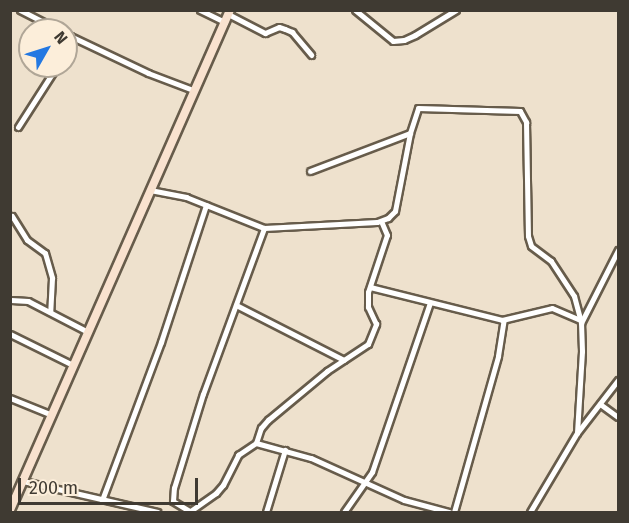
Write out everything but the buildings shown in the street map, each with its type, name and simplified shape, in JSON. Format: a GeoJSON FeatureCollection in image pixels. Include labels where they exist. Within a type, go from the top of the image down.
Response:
{"type":"FeatureCollection","features":[{"type":"Feature","properties":{"kind":"street"},"geometry":{"type":"LineString","coordinates":[[20,10],[31,13]]}},
{"type":"Feature","properties":{"kind":"street"},"geometry":{"type":"LineString","coordinates":[[200,10],[228,16],[265,33],[279,27],[285,28],[292,32],[311,55]]}},
{"type":"Feature","properties":{"kind":"street"},"geometry":{"type":"LineString","coordinates":[[355,10],[393,40],[409,37],[456,10]]}},
{"type":"Feature","properties":{"kind":"street"},"geometry":{"type":"LineString","coordinates":[[10,510],[193,90],[228,16]]}},
{"type":"Feature","properties":{"kind":"street"},"geometry":{"type":"LineString","coordinates":[[78,40],[148,73],[193,90]]}},
{"type":"Feature","properties":{"kind":"street"},"geometry":{"type":"LineString","coordinates":[[18,127],[49,78]]}},
{"type":"Feature","properties":{"kind":"street"},"geometry":{"type":"LineString","coordinates":[[150,190],[174,193],[264,228],[381,221],[395,211],[410,133],[416,112],[422,107],[511,109],[524,114],[531,246],[551,261],[574,296],[581,321],[582,351],[577,433]]}},
{"type":"Feature","properties":{"kind":"street"},"geometry":{"type":"LineString","coordinates":[[310,171],[410,133]]}},
{"type":"Feature","properties":{"kind":"street"},"geometry":{"type":"LineString","coordinates":[[102,500],[161,342],[206,205]]}},
{"type":"Feature","properties":{"kind":"street"},"geometry":{"type":"LineString","coordinates":[[12,216],[27,240],[45,253],[52,278],[50,312]]}},
{"type":"Feature","properties":{"kind":"street"},"geometry":{"type":"LineString","coordinates":[[264,228],[203,394],[174,488],[173,501],[190,512],[216,494],[238,455],[256,443],[261,428],[268,420],[344,360],[366,348],[375,331],[376,322],[368,303],[370,287],[387,235],[381,221]]}},
{"type":"Feature","properties":{"kind":"street"},"geometry":{"type":"LineString","coordinates":[[581,321],[618,250]]}},
{"type":"Feature","properties":{"kind":"street"},"geometry":{"type":"LineString","coordinates":[[370,287],[504,320],[552,308],[581,321]]}},
{"type":"Feature","properties":{"kind":"street"},"geometry":{"type":"LineString","coordinates":[[11,300],[28,301],[88,332]]}},
{"type":"Feature","properties":{"kind":"street"},"geometry":{"type":"LineString","coordinates":[[344,513],[372,472],[430,303]]}},
{"type":"Feature","properties":{"kind":"street"},"geometry":{"type":"LineString","coordinates":[[236,305],[344,360]]}},
{"type":"Feature","properties":{"kind":"street"},"geometry":{"type":"LineString","coordinates":[[454,513],[498,356],[504,320]]}},
{"type":"Feature","properties":{"kind":"street"},"geometry":{"type":"LineString","coordinates":[[10,333],[73,365]]}},
{"type":"Feature","properties":{"kind":"street"},"geometry":{"type":"LineString","coordinates":[[530,513],[577,433],[618,380]]}},
{"type":"Feature","properties":{"kind":"street"},"geometry":{"type":"LineString","coordinates":[[10,398],[52,415]]}},
{"type":"Feature","properties":{"kind":"street"},"geometry":{"type":"LineString","coordinates":[[600,404],[618,417]]}},
{"type":"Feature","properties":{"kind":"street"},"geometry":{"type":"LineString","coordinates":[[256,443],[285,450],[404,500],[448,513]]}},
{"type":"Feature","properties":{"kind":"street"},"geometry":{"type":"LineString","coordinates":[[266,513],[285,450]]}},
{"type":"Feature","properties":{"kind":"street"},"geometry":{"type":"LineString","coordinates":[[23,481],[157,513]]}}]}
